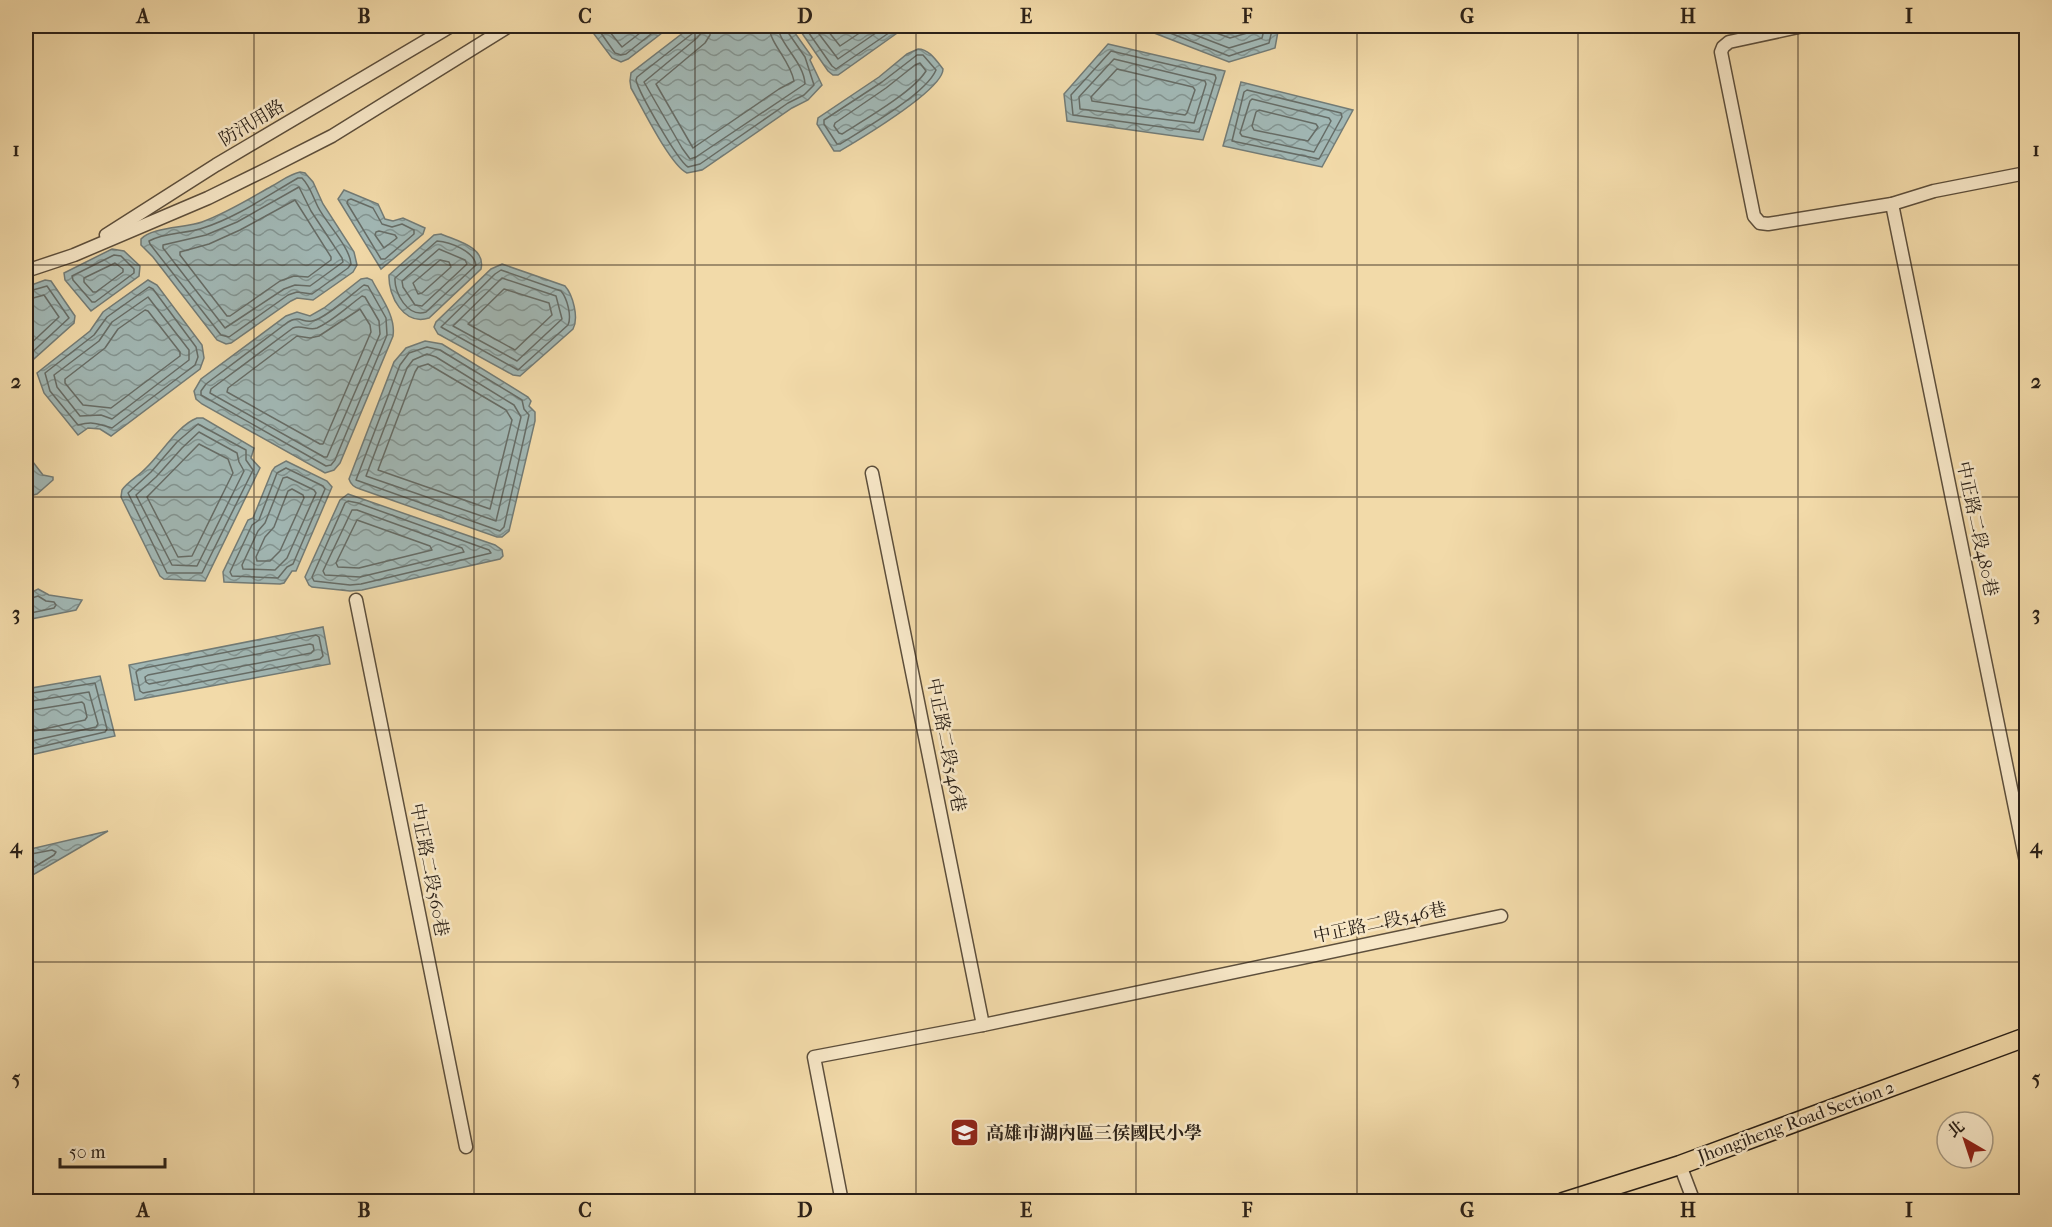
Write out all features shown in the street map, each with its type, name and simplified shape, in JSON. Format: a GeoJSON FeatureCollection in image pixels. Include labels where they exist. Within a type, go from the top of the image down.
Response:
{"type":"FeatureCollection","features":[{"type":"Feature","properties":{"kind":"main road","name":"Jhongjheng Road Section 2"},"geometry":{"type":"LineString","coordinates":[[1563,1202],[1680,1165],[2026,1037]]}},
{"type":"Feature","properties":{"kind":"street","name":"防汛用路"},"geometry":{"type":"LineString","coordinates":[[74,255],[216,165],[451,26]]}},
{"type":"Feature","properties":{"kind":"street"},"geometry":{"type":"LineString","coordinates":[[26,271],[74,255],[208,198],[332,136],[509,26]]}},
{"type":"Feature","properties":{"kind":"street"},"geometry":{"type":"LineString","coordinates":[[1803,26],[1729,42],[1721,52],[1754,216],[1760,223],[1768,224],[1892,204],[1934,191],[2026,173]]}},
{"type":"Feature","properties":{"kind":"street","name":"中正路二段480巷"},"geometry":{"type":"LineString","coordinates":[[1892,204],[2026,862]]}},
{"type":"Feature","properties":{"kind":"street","name":"中正路二段546巷"},"geometry":{"type":"LineString","coordinates":[[873,473],[983,1025]]}},
{"type":"Feature","properties":{"kind":"street","name":"中正路二段560巷"},"geometry":{"type":"LineString","coordinates":[[356,600],[466,1147]]}},
{"type":"Feature","properties":{"kind":"street","name":"中正路二段546巷"},"geometry":{"type":"LineString","coordinates":[[842,1202],[814,1057],[983,1025],[1501,916]]}},
{"type":"Feature","properties":{"kind":"street"},"geometry":{"type":"LineString","coordinates":[[1680,1165],[1694,1202]]}},
{"type":"Feature","properties":{"kind":"water"},"geometry":{"type":"Polygon","coordinates":[[[588,26],[671,26],[621,62],[612,58],[588,26]]]}},
{"type":"Feature","properties":{"kind":"water"},"geometry":{"type":"Polygon","coordinates":[[[692,26],[790,26],[812,57],[810,60],[822,85],[808,100],[792,108],[702,170],[687,173],[680,168],[665,148],[631,88],[630,81],[631,73],[692,26]]]}},
{"type":"Feature","properties":{"kind":"water"},"geometry":{"type":"Polygon","coordinates":[[[797,26],[907,26],[838,75],[833,75],[797,26]]]}},
{"type":"Feature","properties":{"kind":"water"},"geometry":{"type":"Polygon","coordinates":[[[1136,26],[1279,26],[1275,48],[1229,62],[1136,26]]]}},
{"type":"Feature","properties":{"kind":"water"},"geometry":{"type":"Polygon","coordinates":[[[1108,44],[1225,71],[1203,140],[1067,121],[1064,94],[1108,44]]]}},
{"type":"Feature","properties":{"kind":"water"},"geometry":{"type":"Polygon","coordinates":[[[918,49],[929,53],[943,69],[930,89],[865,136],[840,151],[834,151],[817,124],[818,118],[879,77],[907,54],[918,49]]]}},
{"type":"Feature","properties":{"kind":"water"},"geometry":{"type":"Polygon","coordinates":[[[1241,82],[1353,110],[1322,167],[1223,146],[1241,82]]]}},
{"type":"Feature","properties":{"kind":"water"},"geometry":{"type":"Polygon","coordinates":[[[300,172],[305,173],[313,182],[323,204],[354,252],[357,265],[353,272],[313,300],[297,298],[291,301],[231,343],[226,344],[217,340],[153,257],[141,245],[141,239],[152,232],[195,224],[211,218],[300,172]]]}},
{"type":"Feature","properties":{"kind":"water"},"geometry":{"type":"Polygon","coordinates":[[[344,190],[378,204],[385,219],[393,221],[403,218],[425,228],[423,234],[381,269],[338,199],[344,190]]]}},
{"type":"Feature","properties":{"kind":"water"},"geometry":{"type":"Polygon","coordinates":[[[441,234],[475,250],[481,261],[481,269],[429,318],[412,318],[399,307],[395,300],[391,292],[389,275],[434,235],[441,234]]]}},
{"type":"Feature","properties":{"kind":"water"},"geometry":{"type":"Polygon","coordinates":[[[112,249],[124,251],[140,266],[139,276],[91,311],[65,280],[64,273],[112,249]]]}},
{"type":"Feature","properties":{"kind":"water"},"geometry":{"type":"Polygon","coordinates":[[[502,264],[565,286],[574,307],[573,329],[520,376],[513,375],[438,334],[434,327],[436,322],[491,269],[502,264]]]}},
{"type":"Feature","properties":{"kind":"water"},"geometry":{"type":"Polygon","coordinates":[[[361,279],[372,280],[387,307],[392,321],[393,336],[340,463],[334,470],[325,473],[196,399],[194,391],[201,379],[286,316],[297,312],[310,316],[361,279]]]}},
{"type":"Feature","properties":{"kind":"water"},"geometry":{"type":"Polygon","coordinates":[[[45,280],[51,281],[75,316],[74,323],[26,366],[26,287],[45,280]]]}},
{"type":"Feature","properties":{"kind":"water"},"geometry":{"type":"Polygon","coordinates":[[[148,280],[157,285],[202,345],[204,358],[200,369],[111,436],[100,429],[88,428],[78,435],[44,393],[37,373],[90,331],[103,312],[148,280]]]}},
{"type":"Feature","properties":{"kind":"water"},"geometry":{"type":"Polygon","coordinates":[[[425,341],[442,344],[531,401],[529,406],[535,412],[535,421],[509,531],[502,537],[358,488],[353,486],[349,479],[394,362],[406,348],[425,341]]]}},
{"type":"Feature","properties":{"kind":"water"},"geometry":{"type":"Polygon","coordinates":[[[197,418],[203,418],[254,448],[251,458],[260,468],[205,581],[164,579],[160,576],[121,497],[122,490],[152,462],[183,427],[197,418]]]}},
{"type":"Feature","properties":{"kind":"water"},"geometry":{"type":"Polygon","coordinates":[[[26,453],[43,475],[53,477],[53,480],[37,494],[26,497],[26,453]]]}},
{"type":"Feature","properties":{"kind":"water"},"geometry":{"type":"Polygon","coordinates":[[[286,461],[327,481],[332,487],[296,571],[292,571],[284,583],[280,584],[224,582],[223,572],[248,520],[253,518],[272,471],[286,461]]]}},
{"type":"Feature","properties":{"kind":"water"},"geometry":{"type":"Polygon","coordinates":[[[348,494],[495,545],[502,550],[503,556],[500,559],[362,590],[312,587],[305,577],[340,500],[348,494]]]}},
{"type":"Feature","properties":{"kind":"water"},"geometry":{"type":"Polygon","coordinates":[[[38,589],[49,595],[82,600],[76,610],[26,620],[26,595],[38,589]]]}},
{"type":"Feature","properties":{"kind":"water"},"geometry":{"type":"Polygon","coordinates":[[[323,627],[330,664],[135,700],[129,665],[323,627]]]}},
{"type":"Feature","properties":{"kind":"water"},"geometry":{"type":"Polygon","coordinates":[[[100,676],[115,736],[26,756],[26,689],[100,676]]]}},
{"type":"Feature","properties":{"kind":"water"},"geometry":{"type":"Polygon","coordinates":[[[108,831],[26,879],[26,850],[108,831]]]}},
{"type":"Feature","properties":{"kind":"place","name":"高雄市湖內區三侯國民小學"},"geometry":{"type":"Point","coordinates":[965,1133]}}]}
